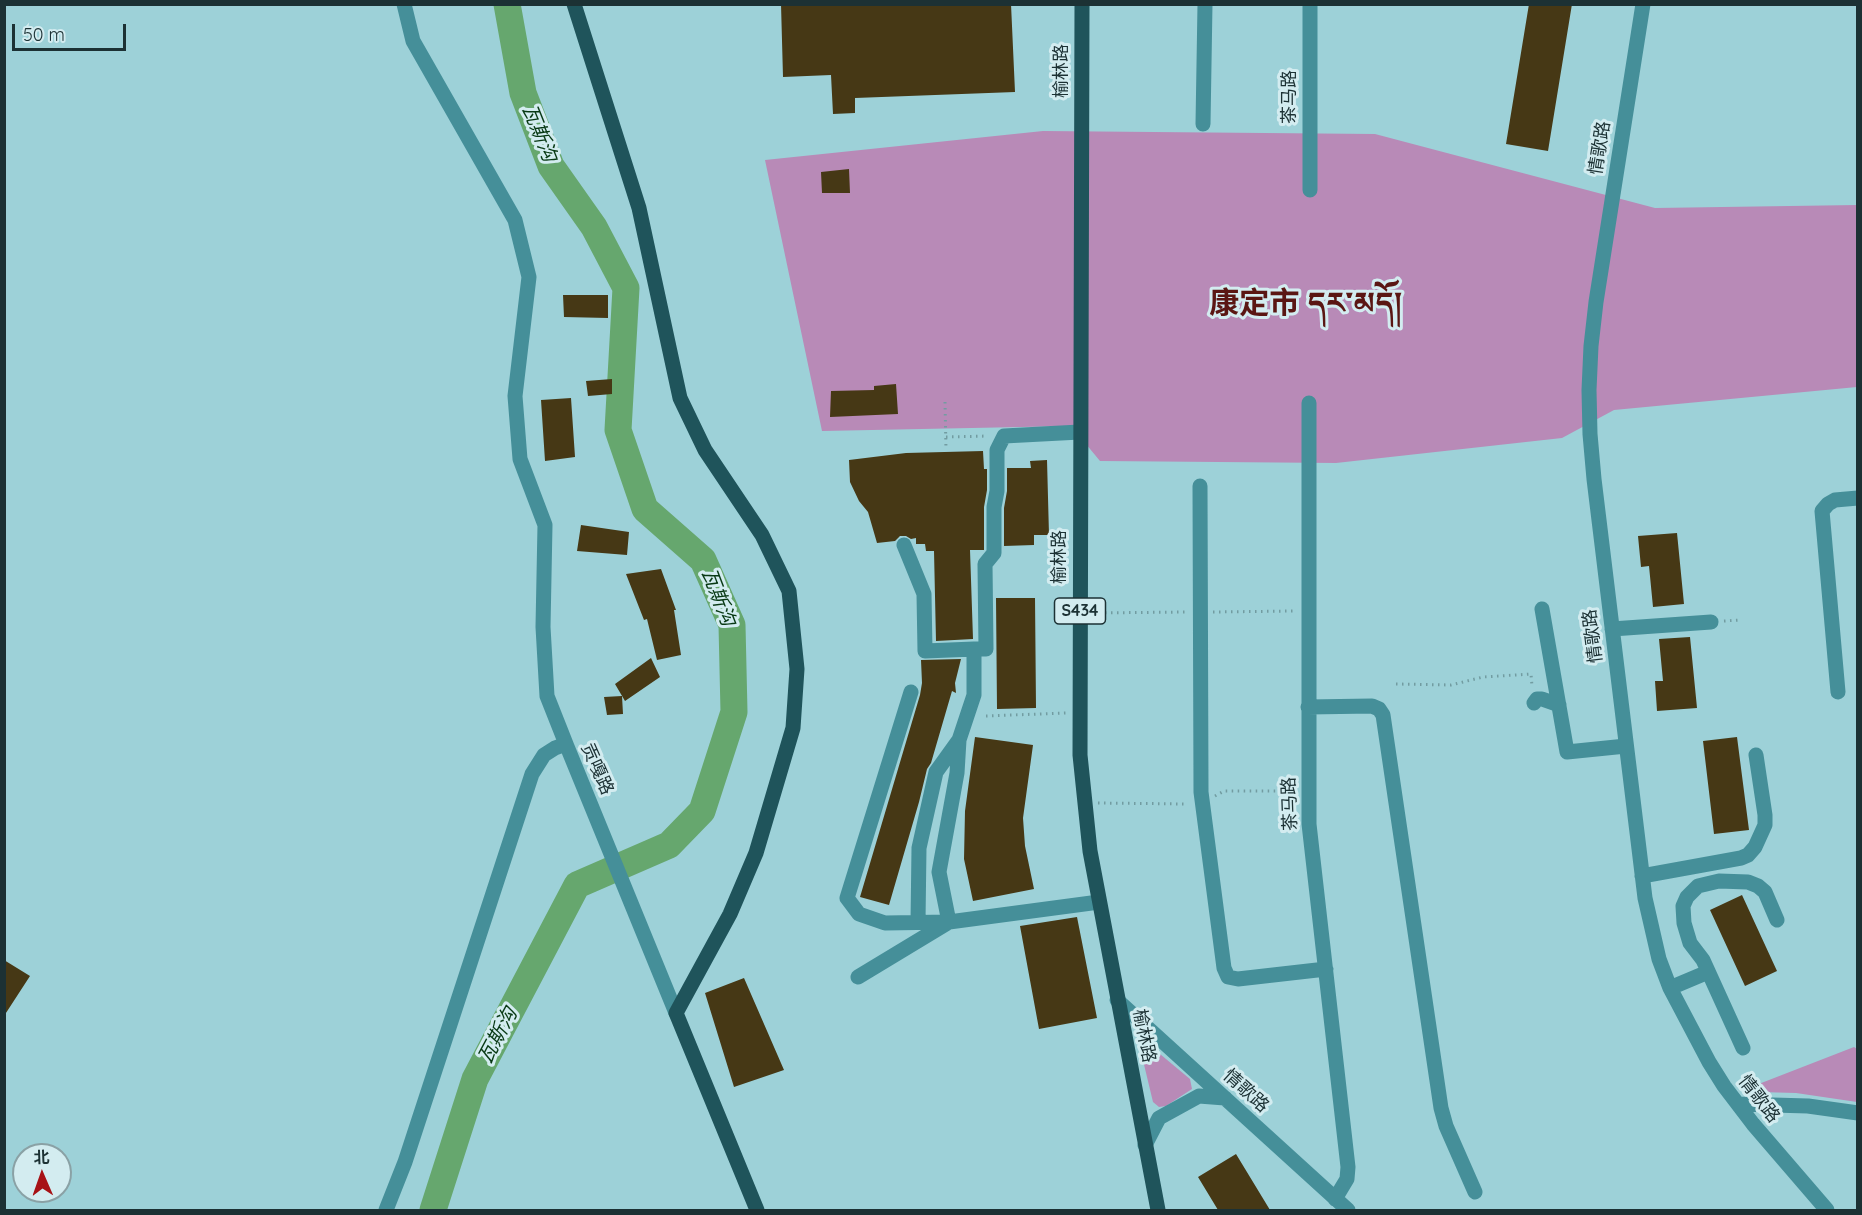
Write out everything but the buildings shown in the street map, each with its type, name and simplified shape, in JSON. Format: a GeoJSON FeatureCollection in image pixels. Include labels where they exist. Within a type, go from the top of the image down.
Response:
{"type":"FeatureCollection","features":[{"type":"Feature","properties":{"kind":"main road"},"geometry":{"type":"LineString","coordinates":[[574,4],[639,208],[680,398],[705,450],[762,535],[789,591],[797,669],[793,728],[756,853],[730,914],[676,1013]]}},
{"type":"Feature","properties":{"kind":"main road","name":"榆林路"},"geometry":{"type":"LineString","coordinates":[[1082,4],[1080,755],[1090,851],[1158,1210]]}},
{"type":"Feature","properties":{"kind":"main road","name":"贡嘎路"},"geometry":{"type":"LineString","coordinates":[[676,1013],[757,1210]]}},
{"type":"Feature","properties":{"kind":"street"},"geometry":{"type":"LineString","coordinates":[[404,4],[413,41],[515,220],[529,277],[515,396],[520,459],[545,525],[543,627],[547,696],[566,744]]}},
{"type":"Feature","properties":{"kind":"street"},"geometry":{"type":"LineString","coordinates":[[1203,124],[1205,4]]}},
{"type":"Feature","properties":{"kind":"street","name":"茶马路"},"geometry":{"type":"LineString","coordinates":[[1310,4],[1310,190]]}},
{"type":"Feature","properties":{"kind":"street","name":"情歌路"},"geometry":{"type":"LineString","coordinates":[[1642,4],[1596,302],[1589,412],[1592,456],[1642,876],[1659,959],[1670,988],[1709,1062],[1738,1104],[1827,1210]]}},
{"type":"Feature","properties":{"kind":"street","name":"茶马路"},"geometry":{"type":"LineString","coordinates":[[1309,403],[1308,792],[1311,846],[1348,1161],[1347,1179],[1335,1199]]}},
{"type":"Feature","properties":{"kind":"street"},"geometry":{"type":"LineString","coordinates":[[903,545],[924,594],[925,651],[986,649],[985,564],[994,553],[993,507],[997,491],[997,450],[1004,436],[1080,432]]}},
{"type":"Feature","properties":{"kind":"street"},"geometry":{"type":"LineString","coordinates":[[1200,486],[1201,805],[1224,968],[1228,976],[1238,980],[1326,969]]}},
{"type":"Feature","properties":{"kind":"street"},"geometry":{"type":"LineString","coordinates":[[1838,692],[1822,511],[1827,504],[1835,500],[1857,498]]}},
{"type":"Feature","properties":{"kind":"street"},"geometry":{"type":"LineString","coordinates":[[1542,609],[1567,752],[1626,746]]}},
{"type":"Feature","properties":{"kind":"street"},"geometry":{"type":"LineString","coordinates":[[1612,629],[1710,622]]}},
{"type":"Feature","properties":{"kind":"street"},"geometry":{"type":"LineString","coordinates":[[949,922],[939,872],[957,773],[959,740],[974,695],[974,650]]}},
{"type":"Feature","properties":{"kind":"street"},"geometry":{"type":"LineString","coordinates":[[911,692],[847,898],[860,914],[885,922],[949,922],[1099,902]]}},
{"type":"Feature","properties":{"kind":"street"},"geometry":{"type":"LineString","coordinates":[[1534,703],[1537,699],[1542,699],[1559,705]]}},
{"type":"Feature","properties":{"kind":"street"},"geometry":{"type":"LineString","coordinates":[[1308,707],[1372,706],[1379,709],[1383,716],[1443,1117],[1475,1192]]}},
{"type":"Feature","properties":{"kind":"street"},"geometry":{"type":"LineString","coordinates":[[918,922],[919,848],[926,815],[936,772],[959,740]]}},
{"type":"Feature","properties":{"kind":"street","name":"贡嘎路"},"geometry":{"type":"LineString","coordinates":[[386,1210],[405,1162],[532,774],[544,755],[566,744],[676,1013]]}},
{"type":"Feature","properties":{"kind":"street"},"geometry":{"type":"LineString","coordinates":[[1642,876],[1748,855],[1755,847],[1765,825],[1756,755]]}},
{"type":"Feature","properties":{"kind":"street"},"geometry":{"type":"LineString","coordinates":[[1743,1048],[1703,960],[1690,943],[1684,923],[1683,906],[1687,897],[1698,886],[1719,881],[1748,882],[1765,892],[1777,920]]}},
{"type":"Feature","properties":{"kind":"street"},"geometry":{"type":"LineString","coordinates":[[858,977],[949,922]]}},
{"type":"Feature","properties":{"kind":"street"},"geometry":{"type":"LineString","coordinates":[[1670,988],[1708,972]]}},
{"type":"Feature","properties":{"kind":"street","name":"情歌路"},"geometry":{"type":"LineString","coordinates":[[1117,999],[1348,1210]]}},
{"type":"Feature","properties":{"kind":"street"},"geometry":{"type":"LineString","coordinates":[[1145,1144],[1159,1118],[1199,1096],[1225,1098]]}},
{"type":"Feature","properties":{"kind":"street"},"geometry":{"type":"LineString","coordinates":[[1738,1104],[1808,1106],[1857,1113]]}},
{"type":"Feature","properties":{"kind":"path"},"geometry":{"type":"LineString","coordinates":[[945,402],[946,450]]}},
{"type":"Feature","properties":{"kind":"path"},"geometry":{"type":"LineString","coordinates":[[946,437],[1004,436]]}},
{"type":"Feature","properties":{"kind":"path"},"geometry":{"type":"LineString","coordinates":[[1234,611],[1309,611]]}},
{"type":"Feature","properties":{"kind":"path"},"geometry":{"type":"LineString","coordinates":[[1080,613],[1166,612]]}},
{"type":"Feature","properties":{"kind":"path"},"geometry":{"type":"LineString","coordinates":[[1396,684],[1451,685],[1483,677],[1522,674]]}},
{"type":"Feature","properties":{"kind":"path"},"geometry":{"type":"LineString","coordinates":[[986,716],[1080,713]]}},
{"type":"Feature","properties":{"kind":"path"},"geometry":{"type":"LineString","coordinates":[[1224,791],[1308,792]]}},
{"type":"Feature","properties":{"kind":"path"},"geometry":{"type":"LineString","coordinates":[[1084,803],[1171,803]]}},
{"type":"Feature","properties":{"kind":"shaded area"},"geometry":{"type":"Polygon","coordinates":[[[1043,131],[1375,134],[1655,208],[1857,205],[1857,387],[1614,410],[1562,438],[1336,463],[1100,461],[1071,426],[822,431],[765,160],[1043,131]]]}},
{"type":"Feature","properties":{"kind":"shaded area"},"geometry":{"type":"Polygon","coordinates":[[[1148,1044],[1190,1079],[1192,1089],[1166,1106],[1159,1107],[1153,1102],[1141,1052],[1142,1047],[1148,1044]]]}},
{"type":"Feature","properties":{"kind":"shaded area"},"geometry":{"type":"Polygon","coordinates":[[[1854,1047],[1857,1049],[1857,1102],[1796,1093],[1759,1092],[1753,1091],[1751,1087],[1854,1047]]]}},
{"type":"Feature","properties":{"kind":"waterway","name":"瓦斯沟"},"geometry":{"type":"LineString","coordinates":[[433,1210],[475,1079],[577,885],[669,845],[702,811],[734,712],[732,625],[703,560],[645,509],[618,430],[626,288],[594,227],[551,166],[523,93],[507,4]]}},
{"type":"Feature","properties":{"kind":"district","name":"康定市 དར་མདོ།"},"geometry":{"type":"Point","coordinates":[1306,304]}}]}
